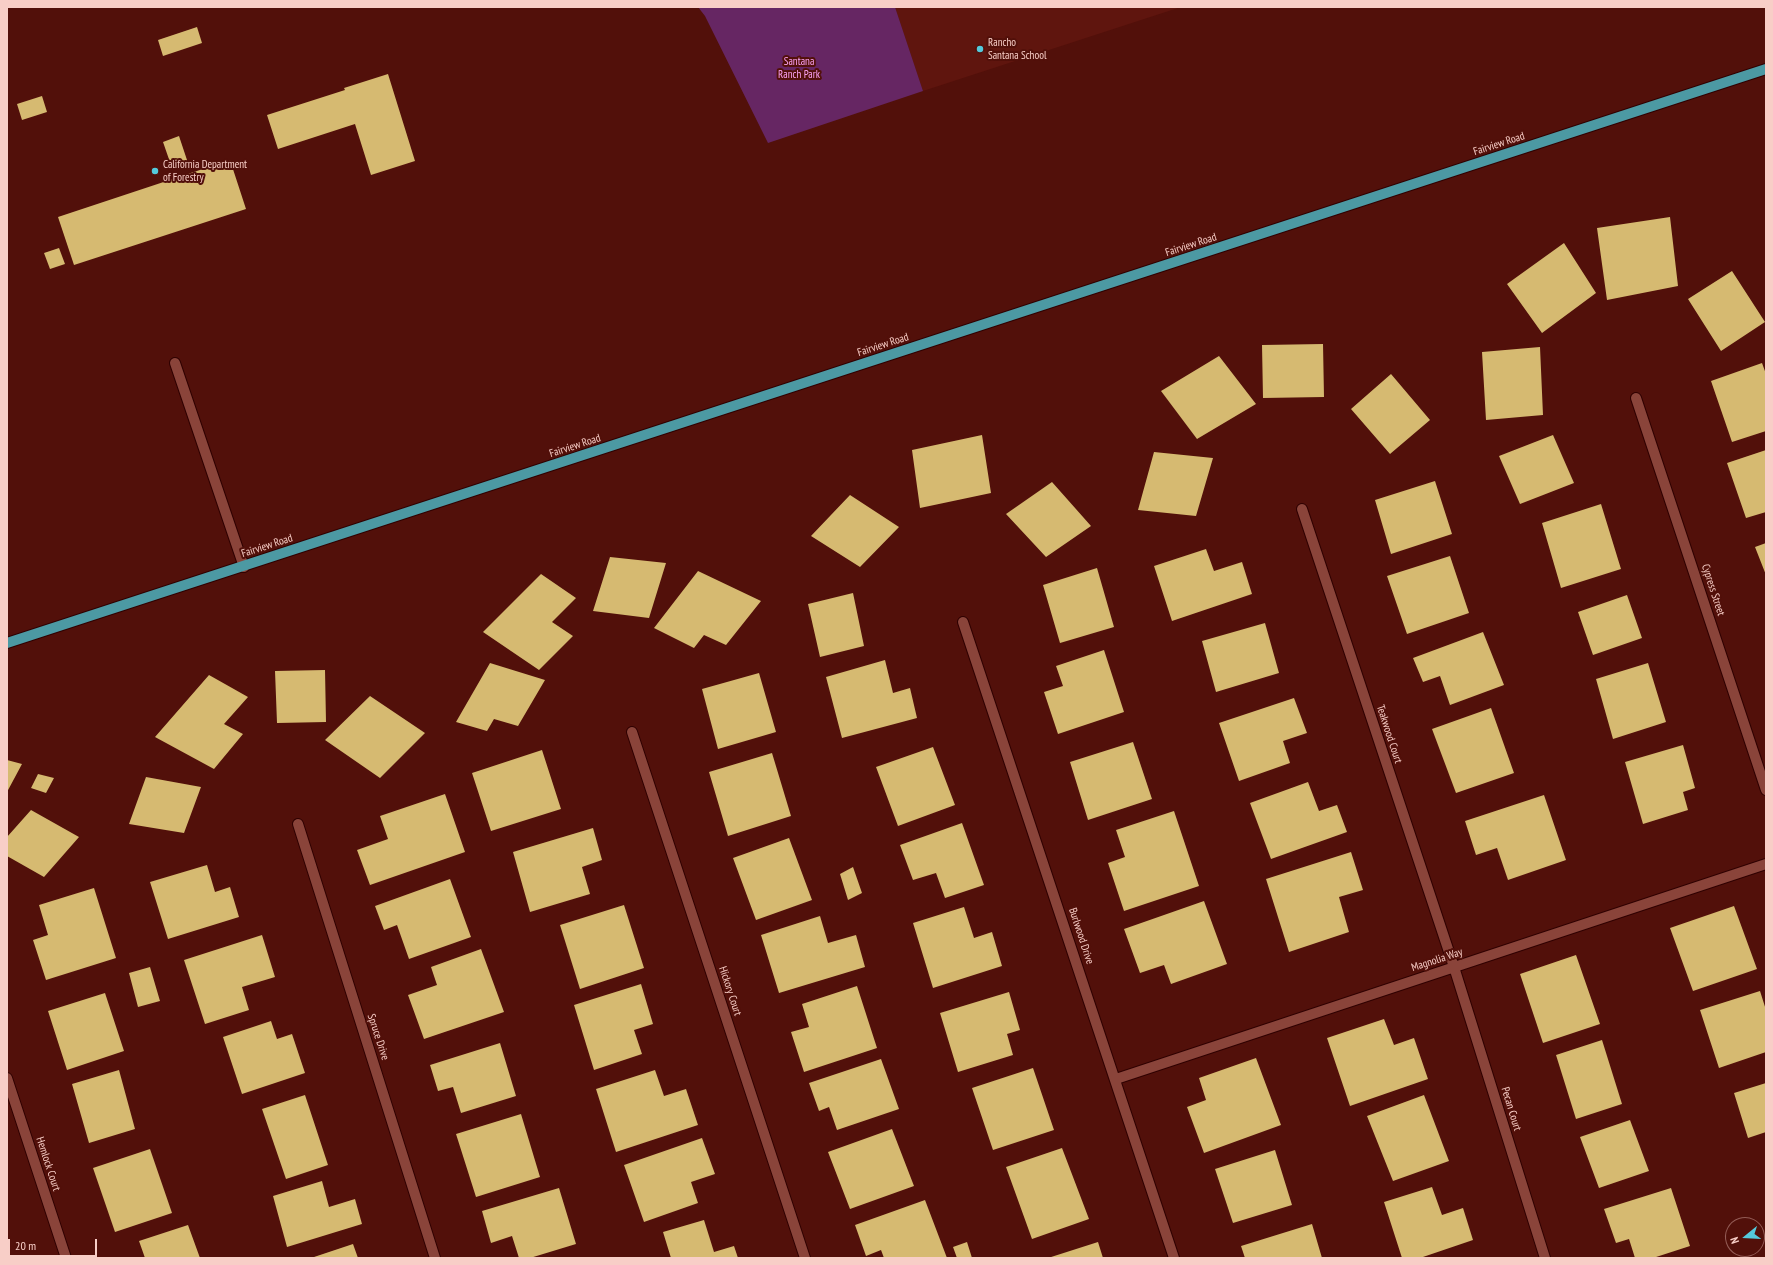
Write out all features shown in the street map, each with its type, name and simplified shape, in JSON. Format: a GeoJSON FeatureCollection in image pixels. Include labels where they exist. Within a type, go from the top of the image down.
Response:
{"type":"FeatureCollection","features":[{"type":"Feature","properties":{"kind":"main road","name":"Fairview Road"},"geometry":{"type":"LineString","coordinates":[[7,643],[244,567],[1766,69]]}},
{"type":"Feature","properties":{"kind":"street"},"geometry":{"type":"LineString","coordinates":[[176,363],[244,567]]}},
{"type":"Feature","properties":{"kind":"street","name":"Cypress Street"},"geometry":{"type":"LineString","coordinates":[[1636,398],[1766,790]]}},
{"type":"Feature","properties":{"kind":"street","name":"Teakwood Court"},"geometry":{"type":"LineString","coordinates":[[1302,509],[1454,967]]}},
{"type":"Feature","properties":{"kind":"street","name":"Burlwood Drive"},"geometry":{"type":"LineString","coordinates":[[963,622],[1174,1258]]}},
{"type":"Feature","properties":{"kind":"street","name":"Hickory Court"},"geometry":{"type":"LineString","coordinates":[[632,732],[805,1258]]}},
{"type":"Feature","properties":{"kind":"street","name":"Spruce Drive"},"geometry":{"type":"LineString","coordinates":[[298,824],[435,1258]]}},
{"type":"Feature","properties":{"kind":"street","name":"Magnolia Way"},"geometry":{"type":"LineString","coordinates":[[1116,1080],[1766,864]]}},
{"type":"Feature","properties":{"kind":"street","name":"Pecan Court"},"geometry":{"type":"LineString","coordinates":[[1454,967],[1545,1258]]}},
{"type":"Feature","properties":{"kind":"street","name":"Hemlock Court"},"geometry":{"type":"LineString","coordinates":[[7,1078],[66,1258]]}},
{"type":"Feature","properties":{"kind":"shaded area","name":"Rancho Santana School"},"geometry":{"type":"Polygon","coordinates":[[[895,7],[1181,7],[923,91],[895,7]]]}},
{"type":"Feature","properties":{"kind":"green space","name":"Santana Ranch Park"},"geometry":{"type":"Polygon","coordinates":[[[698,7],[895,7],[923,91],[768,143],[705,16],[698,7]]]}},
{"type":"Feature","properties":{"kind":"building"},"geometry":{"type":"Polygon","coordinates":[[[197,27],[202,43],[163,56],[158,40],[197,27]]]}},
{"type":"Feature","properties":{"kind":"building"},"geometry":{"type":"Polygon","coordinates":[[[388,74],[415,161],[371,175],[355,124],[278,149],[267,115],[345,90],[344,88],[388,74]]]}},
{"type":"Feature","properties":{"kind":"building"},"geometry":{"type":"Polygon","coordinates":[[[42,96],[47,112],[22,120],[17,104],[42,96]]]}},
{"type":"Feature","properties":{"kind":"building"},"geometry":{"type":"Polygon","coordinates":[[[179,136],[188,163],[172,168],[163,142],[179,136]]]}},
{"type":"Feature","properties":{"kind":"building"},"geometry":{"type":"Polygon","coordinates":[[[230,160],[246,209],[74,265],[58,217],[230,160]]]}},
{"type":"Feature","properties":{"kind":"building"},"geometry":{"type":"Polygon","coordinates":[[[1670,217],[1678,286],[1607,300],[1597,228],[1670,217]]]}},
{"type":"Feature","properties":{"kind":"building"},"geometry":{"type":"Polygon","coordinates":[[[1564,243],[1596,293],[1542,333],[1507,284],[1564,243]]]}},
{"type":"Feature","properties":{"kind":"building"},"geometry":{"type":"Polygon","coordinates":[[[59,248],[65,264],[50,269],[44,253],[59,248]]]}},
{"type":"Feature","properties":{"kind":"building"},"geometry":{"type":"Polygon","coordinates":[[[1732,271],[1765,322],[1721,351],[1688,299],[1732,271]]]}},
{"type":"Feature","properties":{"kind":"building"},"geometry":{"type":"Polygon","coordinates":[[[1323,344],[1324,397],[1263,398],[1262,345],[1323,344]]]}},
{"type":"Feature","properties":{"kind":"building"},"geometry":{"type":"Polygon","coordinates":[[[1540,347],[1543,415],[1486,420],[1482,352],[1540,347]]]}},
{"type":"Feature","properties":{"kind":"building"},"geometry":{"type":"Polygon","coordinates":[[[1219,356],[1256,404],[1197,439],[1161,391],[1219,356]]]}},
{"type":"Feature","properties":{"kind":"building"},"geometry":{"type":"Polygon","coordinates":[[[1762,363],[1766,374],[1766,431],[1732,442],[1711,381],[1762,363]]]}},
{"type":"Feature","properties":{"kind":"building"},"geometry":{"type":"Polygon","coordinates":[[[1391,374],[1430,420],[1390,454],[1351,409],[1391,374]]]}},
{"type":"Feature","properties":{"kind":"building"},"geometry":{"type":"Polygon","coordinates":[[[982,435],[991,493],[920,508],[912,450],[982,435]]]}},
{"type":"Feature","properties":{"kind":"building"},"geometry":{"type":"Polygon","coordinates":[[[1553,435],[1574,483],[1520,504],[1499,456],[1553,435]]]}},
{"type":"Feature","properties":{"kind":"building"},"geometry":{"type":"Polygon","coordinates":[[[1766,450],[1766,512],[1746,518],[1727,463],[1766,450]]]}},
{"type":"Feature","properties":{"kind":"building"},"geometry":{"type":"Polygon","coordinates":[[[1154,452],[1213,458],[1196,516],[1138,510],[1154,452]]]}},
{"type":"Feature","properties":{"kind":"building"},"geometry":{"type":"Polygon","coordinates":[[[1435,481],[1452,534],[1391,554],[1375,500],[1435,481]]]}},
{"type":"Feature","properties":{"kind":"building"},"geometry":{"type":"Polygon","coordinates":[[[1052,482],[1091,526],[1046,557],[1006,514],[1052,482]]]}},
{"type":"Feature","properties":{"kind":"building"},"geometry":{"type":"Polygon","coordinates":[[[850,495],[899,527],[860,567],[811,536],[850,495]]]}},
{"type":"Feature","properties":{"kind":"building"},"geometry":{"type":"Polygon","coordinates":[[[1601,504],[1621,569],[1561,588],[1542,523],[1601,504]]]}},
{"type":"Feature","properties":{"kind":"building"},"geometry":{"type":"Polygon","coordinates":[[[1766,543],[1766,575],[1755,547],[1766,543]]]}},
{"type":"Feature","properties":{"kind":"building"},"geometry":{"type":"Polygon","coordinates":[[[1206,549],[1214,571],[1242,562],[1252,594],[1172,621],[1154,566],[1206,549]]]}},
{"type":"Feature","properties":{"kind":"building"},"geometry":{"type":"Polygon","coordinates":[[[1450,556],[1469,613],[1407,634],[1387,576],[1450,556]]]}},
{"type":"Feature","properties":{"kind":"building"},"geometry":{"type":"Polygon","coordinates":[[[610,557],[666,563],[649,618],[593,611],[610,557]]]}},
{"type":"Feature","properties":{"kind":"building"},"geometry":{"type":"Polygon","coordinates":[[[1097,568],[1114,627],[1060,643],[1043,585],[1097,568]]]}},
{"type":"Feature","properties":{"kind":"building"},"geometry":{"type":"Polygon","coordinates":[[[698,571],[761,601],[726,645],[704,635],[694,648],[654,628],[698,571]]]}},
{"type":"Feature","properties":{"kind":"building"},"geometry":{"type":"Polygon","coordinates":[[[541,574],[576,598],[552,622],[573,636],[539,670],[483,632],[541,574]]]}},
{"type":"Feature","properties":{"kind":"building"},"geometry":{"type":"Polygon","coordinates":[[[853,593],[864,646],[820,657],[808,604],[853,593]]]}},
{"type":"Feature","properties":{"kind":"building"},"geometry":{"type":"Polygon","coordinates":[[[1627,595],[1642,638],[1593,655],[1578,612],[1627,595]]]}},
{"type":"Feature","properties":{"kind":"building"},"geometry":{"type":"Polygon","coordinates":[[[1265,623],[1279,673],[1216,692],[1202,641],[1265,623]]]}},
{"type":"Feature","properties":{"kind":"building"},"geometry":{"type":"Polygon","coordinates":[[[1483,632],[1504,685],[1450,705],[1440,676],[1423,682],[1413,658],[1483,632]]]}},
{"type":"Feature","properties":{"kind":"building"},"geometry":{"type":"Polygon","coordinates":[[[1104,650],[1124,712],[1058,734],[1044,692],[1063,686],[1056,666],[1104,650]]]}},
{"type":"Feature","properties":{"kind":"building"},"geometry":{"type":"Polygon","coordinates":[[[885,660],[893,693],[910,688],[917,718],[842,738],[826,677],[885,660]]]}},
{"type":"Feature","properties":{"kind":"building"},"geometry":{"type":"Polygon","coordinates":[[[490,663],[545,680],[518,726],[494,719],[487,731],[456,722],[490,663]]]}},
{"type":"Feature","properties":{"kind":"building"},"geometry":{"type":"Polygon","coordinates":[[[1648,663],[1666,722],[1613,739],[1596,679],[1648,663]]]}},
{"type":"Feature","properties":{"kind":"building"},"geometry":{"type":"Polygon","coordinates":[[[325,670],[326,722],[277,723],[275,671],[325,670]]]}},
{"type":"Feature","properties":{"kind":"building"},"geometry":{"type":"Polygon","coordinates":[[[759,673],[776,732],[718,749],[702,689],[759,673]]]}},
{"type":"Feature","properties":{"kind":"building"},"geometry":{"type":"Polygon","coordinates":[[[209,675],[248,697],[224,724],[243,734],[214,769],[155,737],[209,675]]]}},
{"type":"Feature","properties":{"kind":"building"},"geometry":{"type":"Polygon","coordinates":[[[370,696],[425,733],[380,778],[325,740],[370,696]]]}},
{"type":"Feature","properties":{"kind":"building"},"geometry":{"type":"Polygon","coordinates":[[[1294,698],[1307,733],[1283,741],[1290,763],[1239,781],[1219,723],[1294,698]]]}},
{"type":"Feature","properties":{"kind":"building"},"geometry":{"type":"Polygon","coordinates":[[[1491,708],[1514,773],[1456,793],[1432,729],[1491,708]]]}},
{"type":"Feature","properties":{"kind":"building"},"geometry":{"type":"Polygon","coordinates":[[[1133,742],[1152,799],[1088,820],[1070,762],[1133,742]]]}},
{"type":"Feature","properties":{"kind":"building"},"geometry":{"type":"Polygon","coordinates":[[[1683,745],[1695,788],[1683,792],[1688,810],[1643,824],[1625,762],[1683,745]]]}},
{"type":"Feature","properties":{"kind":"building"},"geometry":{"type":"Polygon","coordinates":[[[933,747],[955,805],[898,826],[876,767],[933,747]]]}},
{"type":"Feature","properties":{"kind":"building"},"geometry":{"type":"Polygon","coordinates":[[[542,750],[561,809],[491,831],[472,773],[542,750]]]}},
{"type":"Feature","properties":{"kind":"building"},"geometry":{"type":"Polygon","coordinates":[[[772,753],[791,816],[728,836],[709,772],[772,753]]]}},
{"type":"Feature","properties":{"kind":"building"},"geometry":{"type":"Polygon","coordinates":[[[7,760],[22,764],[7,792],[7,760]]]}},
{"type":"Feature","properties":{"kind":"building"},"geometry":{"type":"Polygon","coordinates":[[[38,774],[54,778],[46,793],[31,788],[38,774]]]}},
{"type":"Feature","properties":{"kind":"building"},"geometry":{"type":"Polygon","coordinates":[[[146,777],[201,787],[184,833],[129,824],[146,777]]]}},
{"type":"Feature","properties":{"kind":"building"},"geometry":{"type":"Polygon","coordinates":[[[1308,782],[1319,811],[1337,805],[1347,832],[1271,859],[1250,803],[1308,782]]]}},
{"type":"Feature","properties":{"kind":"building"},"geometry":{"type":"Polygon","coordinates":[[[445,794],[465,852],[370,885],[357,850],[388,839],[380,816],[445,794]]]}},
{"type":"Feature","properties":{"kind":"building"},"geometry":{"type":"Polygon","coordinates":[[[1544,795],[1566,860],[1508,880],[1497,848],[1476,855],[1465,821],[1544,795]]]}},
{"type":"Feature","properties":{"kind":"building"},"geometry":{"type":"Polygon","coordinates":[[[31,810],[79,837],[44,877],[7,856],[7,837],[31,810]]]}},
{"type":"Feature","properties":{"kind":"building"},"geometry":{"type":"Polygon","coordinates":[[[1174,811],[1199,886],[1124,911],[1108,863],[1125,857],[1116,830],[1174,811]]]}},
{"type":"Feature","properties":{"kind":"building"},"geometry":{"type":"Polygon","coordinates":[[[962,823],[984,885],[945,898],[936,873],[913,880],[900,845],[962,823]]]}},
{"type":"Feature","properties":{"kind":"building"},"geometry":{"type":"Polygon","coordinates":[[[593,828],[602,860],[582,867],[590,894],[530,912],[513,852],[593,828]]]}},
{"type":"Feature","properties":{"kind":"building"},"geometry":{"type":"Polygon","coordinates":[[[789,838],[812,900],[756,920],[733,858],[789,838]]]}},
{"type":"Feature","properties":{"kind":"building"},"geometry":{"type":"Polygon","coordinates":[[[1351,852],[1363,890],[1339,897],[1349,932],[1289,952],[1266,879],[1351,852]]]}},
{"type":"Feature","properties":{"kind":"building"},"geometry":{"type":"Polygon","coordinates":[[[207,865],[215,892],[230,887],[239,917],[168,939],[150,882],[207,865]]]}},
{"type":"Feature","properties":{"kind":"building"},"geometry":{"type":"Polygon","coordinates":[[[853,867],[862,893],[848,900],[840,874],[853,867]]]}},
{"type":"Feature","properties":{"kind":"building"},"geometry":{"type":"Polygon","coordinates":[[[450,879],[471,937],[409,959],[397,925],[384,930],[375,906],[450,879]]]}},
{"type":"Feature","properties":{"kind":"building"},"geometry":{"type":"Polygon","coordinates":[[[94,888],[116,958],[46,980],[33,940],[48,935],[39,905],[94,888]]]}},
{"type":"Feature","properties":{"kind":"building"},"geometry":{"type":"Polygon","coordinates":[[[1204,901],[1227,964],[1171,984],[1164,965],[1140,973],[1124,929],[1204,901]]]}},
{"type":"Feature","properties":{"kind":"building"},"geometry":{"type":"Polygon","coordinates":[[[624,905],[644,968],[580,989],[560,925],[624,905]]]}},
{"type":"Feature","properties":{"kind":"building"},"geometry":{"type":"Polygon","coordinates":[[[1734,906],[1757,969],[1693,991],[1670,928],[1734,906]]]}},
{"type":"Feature","properties":{"kind":"building"},"geometry":{"type":"Polygon","coordinates":[[[964,907],[974,938],[992,932],[1002,966],[933,988],[913,923],[964,907]]]}},
{"type":"Feature","properties":{"kind":"building"},"geometry":{"type":"Polygon","coordinates":[[[820,916],[828,943],[856,935],[865,967],[779,993],[761,935],[820,916]]]}},
{"type":"Feature","properties":{"kind":"building"},"geometry":{"type":"Polygon","coordinates":[[[262,935],[275,977],[242,987],[249,1010],[205,1024],[184,960],[262,935]]]}},
{"type":"Feature","properties":{"kind":"building"},"geometry":{"type":"Polygon","coordinates":[[[481,949],[504,1012],[424,1039],[408,995],[437,985],[431,967],[481,949]]]}},
{"type":"Feature","properties":{"kind":"building"},"geometry":{"type":"Polygon","coordinates":[[[1576,955],[1600,1024],[1543,1043],[1520,974],[1576,955]]]}},
{"type":"Feature","properties":{"kind":"building"},"geometry":{"type":"Polygon","coordinates":[[[150,967],[160,1001],[138,1007],[129,973],[150,967]]]}},
{"type":"Feature","properties":{"kind":"building"},"geometry":{"type":"Polygon","coordinates":[[[641,984],[653,1024],[634,1030],[642,1054],[594,1070],[574,1005],[641,984]]]}},
{"type":"Feature","properties":{"kind":"building"},"geometry":{"type":"Polygon","coordinates":[[[857,986],[877,1048],[804,1072],[791,1032],[809,1027],[802,1004],[857,986]]]}},
{"type":"Feature","properties":{"kind":"building"},"geometry":{"type":"Polygon","coordinates":[[[1760,991],[1766,1010],[1766,1052],[1719,1068],[1700,1010],[1760,991]]]}},
{"type":"Feature","properties":{"kind":"building"},"geometry":{"type":"Polygon","coordinates":[[[1009,992],[1020,1030],[1007,1034],[1013,1055],[958,1072],[940,1013],[1009,992]]]}},
{"type":"Feature","properties":{"kind":"building"},"geometry":{"type":"Polygon","coordinates":[[[105,993],[124,1051],[67,1070],[48,1011],[105,993]]]}},
{"type":"Feature","properties":{"kind":"building"},"geometry":{"type":"Polygon","coordinates":[[[1384,1019],[1394,1045],[1414,1038],[1428,1079],[1350,1106],[1327,1038],[1384,1019]]]}},
{"type":"Feature","properties":{"kind":"building"},"geometry":{"type":"Polygon","coordinates":[[[271,1021],[277,1039],[292,1034],[305,1073],[242,1094],[223,1037],[271,1021]]]}},
{"type":"Feature","properties":{"kind":"building"},"geometry":{"type":"Polygon","coordinates":[[[1602,1040],[1622,1104],[1576,1119],[1556,1055],[1602,1040]]]}},
{"type":"Feature","properties":{"kind":"building"},"geometry":{"type":"Polygon","coordinates":[[[500,1043],[516,1096],[461,1113],[453,1087],[438,1091],[430,1065],[500,1043]]]}},
{"type":"Feature","properties":{"kind":"building"},"geometry":{"type":"Polygon","coordinates":[[[1256,1058],[1281,1125],[1204,1153],[1187,1107],[1206,1100],[1199,1078],[1256,1058]]]}},
{"type":"Feature","properties":{"kind":"building"},"geometry":{"type":"Polygon","coordinates":[[[881,1059],[899,1109],[837,1130],[829,1107],[819,1111],[809,1083],[881,1059]]]}},
{"type":"Feature","properties":{"kind":"building"},"geometry":{"type":"Polygon","coordinates":[[[1033,1068],[1054,1130],[993,1150],[972,1088],[1033,1068]]]}},
{"type":"Feature","properties":{"kind":"building"},"geometry":{"type":"Polygon","coordinates":[[[119,1070],[135,1129],[89,1143],[72,1084],[119,1070]]]}},
{"type":"Feature","properties":{"kind":"building"},"geometry":{"type":"Polygon","coordinates":[[[655,1070],[664,1096],[686,1089],[698,1125],[616,1152],[596,1089],[655,1070]]]}},
{"type":"Feature","properties":{"kind":"building"},"geometry":{"type":"Polygon","coordinates":[[[1766,1083],[1766,1132],[1748,1138],[1734,1093],[1766,1083]]]}},
{"type":"Feature","properties":{"kind":"building"},"geometry":{"type":"Polygon","coordinates":[[[305,1095],[328,1165],[286,1179],[262,1109],[305,1095]]]}},
{"type":"Feature","properties":{"kind":"building"},"geometry":{"type":"Polygon","coordinates":[[[1424,1095],[1449,1161],[1393,1181],[1367,1116],[1424,1095]]]}},
{"type":"Feature","properties":{"kind":"building"},"geometry":{"type":"Polygon","coordinates":[[[521,1114],[540,1177],[476,1197],[456,1134],[521,1114]]]}},
{"type":"Feature","properties":{"kind":"building"},"geometry":{"type":"Polygon","coordinates":[[[1630,1120],[1649,1171],[1599,1188],[1580,1137],[1630,1120]]]}},
{"type":"Feature","properties":{"kind":"building"},"geometry":{"type":"Polygon","coordinates":[[[892,1129],[914,1186],[850,1209],[828,1152],[892,1129]]]}},
{"type":"Feature","properties":{"kind":"building"},"geometry":{"type":"Polygon","coordinates":[[[702,1138],[715,1174],[691,1182],[698,1203],[644,1222],[624,1165],[702,1138]]]}},
{"type":"Feature","properties":{"kind":"building"},"geometry":{"type":"Polygon","coordinates":[[[1062,1148],[1089,1219],[1032,1239],[1006,1167],[1062,1148]]]}},
{"type":"Feature","properties":{"kind":"building"},"geometry":{"type":"Polygon","coordinates":[[[150,1149],[172,1213],[115,1232],[93,1168],[150,1149]]]}},
{"type":"Feature","properties":{"kind":"building"},"geometry":{"type":"Polygon","coordinates":[[[1275,1150],[1292,1205],[1233,1223],[1215,1169],[1275,1150]]]}},
{"type":"Feature","properties":{"kind":"building"},"geometry":{"type":"Polygon","coordinates":[[[322,1181],[329,1207],[355,1199],[362,1224],[287,1247],[273,1196],[322,1181]]]}},
{"type":"Feature","properties":{"kind":"building"},"geometry":{"type":"Polygon","coordinates":[[[1432,1187],[1442,1215],[1463,1208],[1473,1240],[1420,1258],[1402,1258],[1384,1202],[1432,1187]]]}},
{"type":"Feature","properties":{"kind":"building"},"geometry":{"type":"Polygon","coordinates":[[[559,1188],[576,1244],[530,1258],[519,1258],[512,1236],[491,1243],[482,1211],[559,1188]]]}},
{"type":"Feature","properties":{"kind":"building"},"geometry":{"type":"Polygon","coordinates":[[[1671,1188],[1690,1246],[1653,1258],[1635,1258],[1629,1239],[1616,1243],[1604,1209],[1671,1188]]]}},
{"type":"Feature","properties":{"kind":"building"},"geometry":{"type":"Polygon","coordinates":[[[925,1200],[947,1258],[884,1258],[881,1250],[866,1256],[855,1225],[925,1200]]]}},
{"type":"Feature","properties":{"kind":"building"},"geometry":{"type":"Polygon","coordinates":[[[704,1220],[714,1252],[734,1246],[738,1258],[671,1258],[663,1232],[704,1220]]]}},
{"type":"Feature","properties":{"kind":"building"},"geometry":{"type":"Polygon","coordinates":[[[1312,1224],[1322,1258],[1245,1258],[1241,1246],[1312,1224]]]}},
{"type":"Feature","properties":{"kind":"building"},"geometry":{"type":"Polygon","coordinates":[[[188,1225],[200,1258],[145,1258],[139,1241],[188,1225]]]}},
{"type":"Feature","properties":{"kind":"building"},"geometry":{"type":"Polygon","coordinates":[[[967,1242],[972,1258],[957,1258],[953,1247],[967,1242]]]}},
{"type":"Feature","properties":{"kind":"building"},"geometry":{"type":"Polygon","coordinates":[[[1098,1242],[1103,1258],[1048,1258],[1098,1242]]]}},
{"type":"Feature","properties":{"kind":"building"},"geometry":{"type":"Polygon","coordinates":[[[353,1244],[358,1258],[311,1258],[353,1244]]]}},
{"type":"Feature","properties":{"kind":"place","name":"Rancho Santana School"},"geometry":{"type":"Point","coordinates":[980,49]}},
{"type":"Feature","properties":{"kind":"place","name":"California Department of Forestry"},"geometry":{"type":"Point","coordinates":[155,171]}}]}
